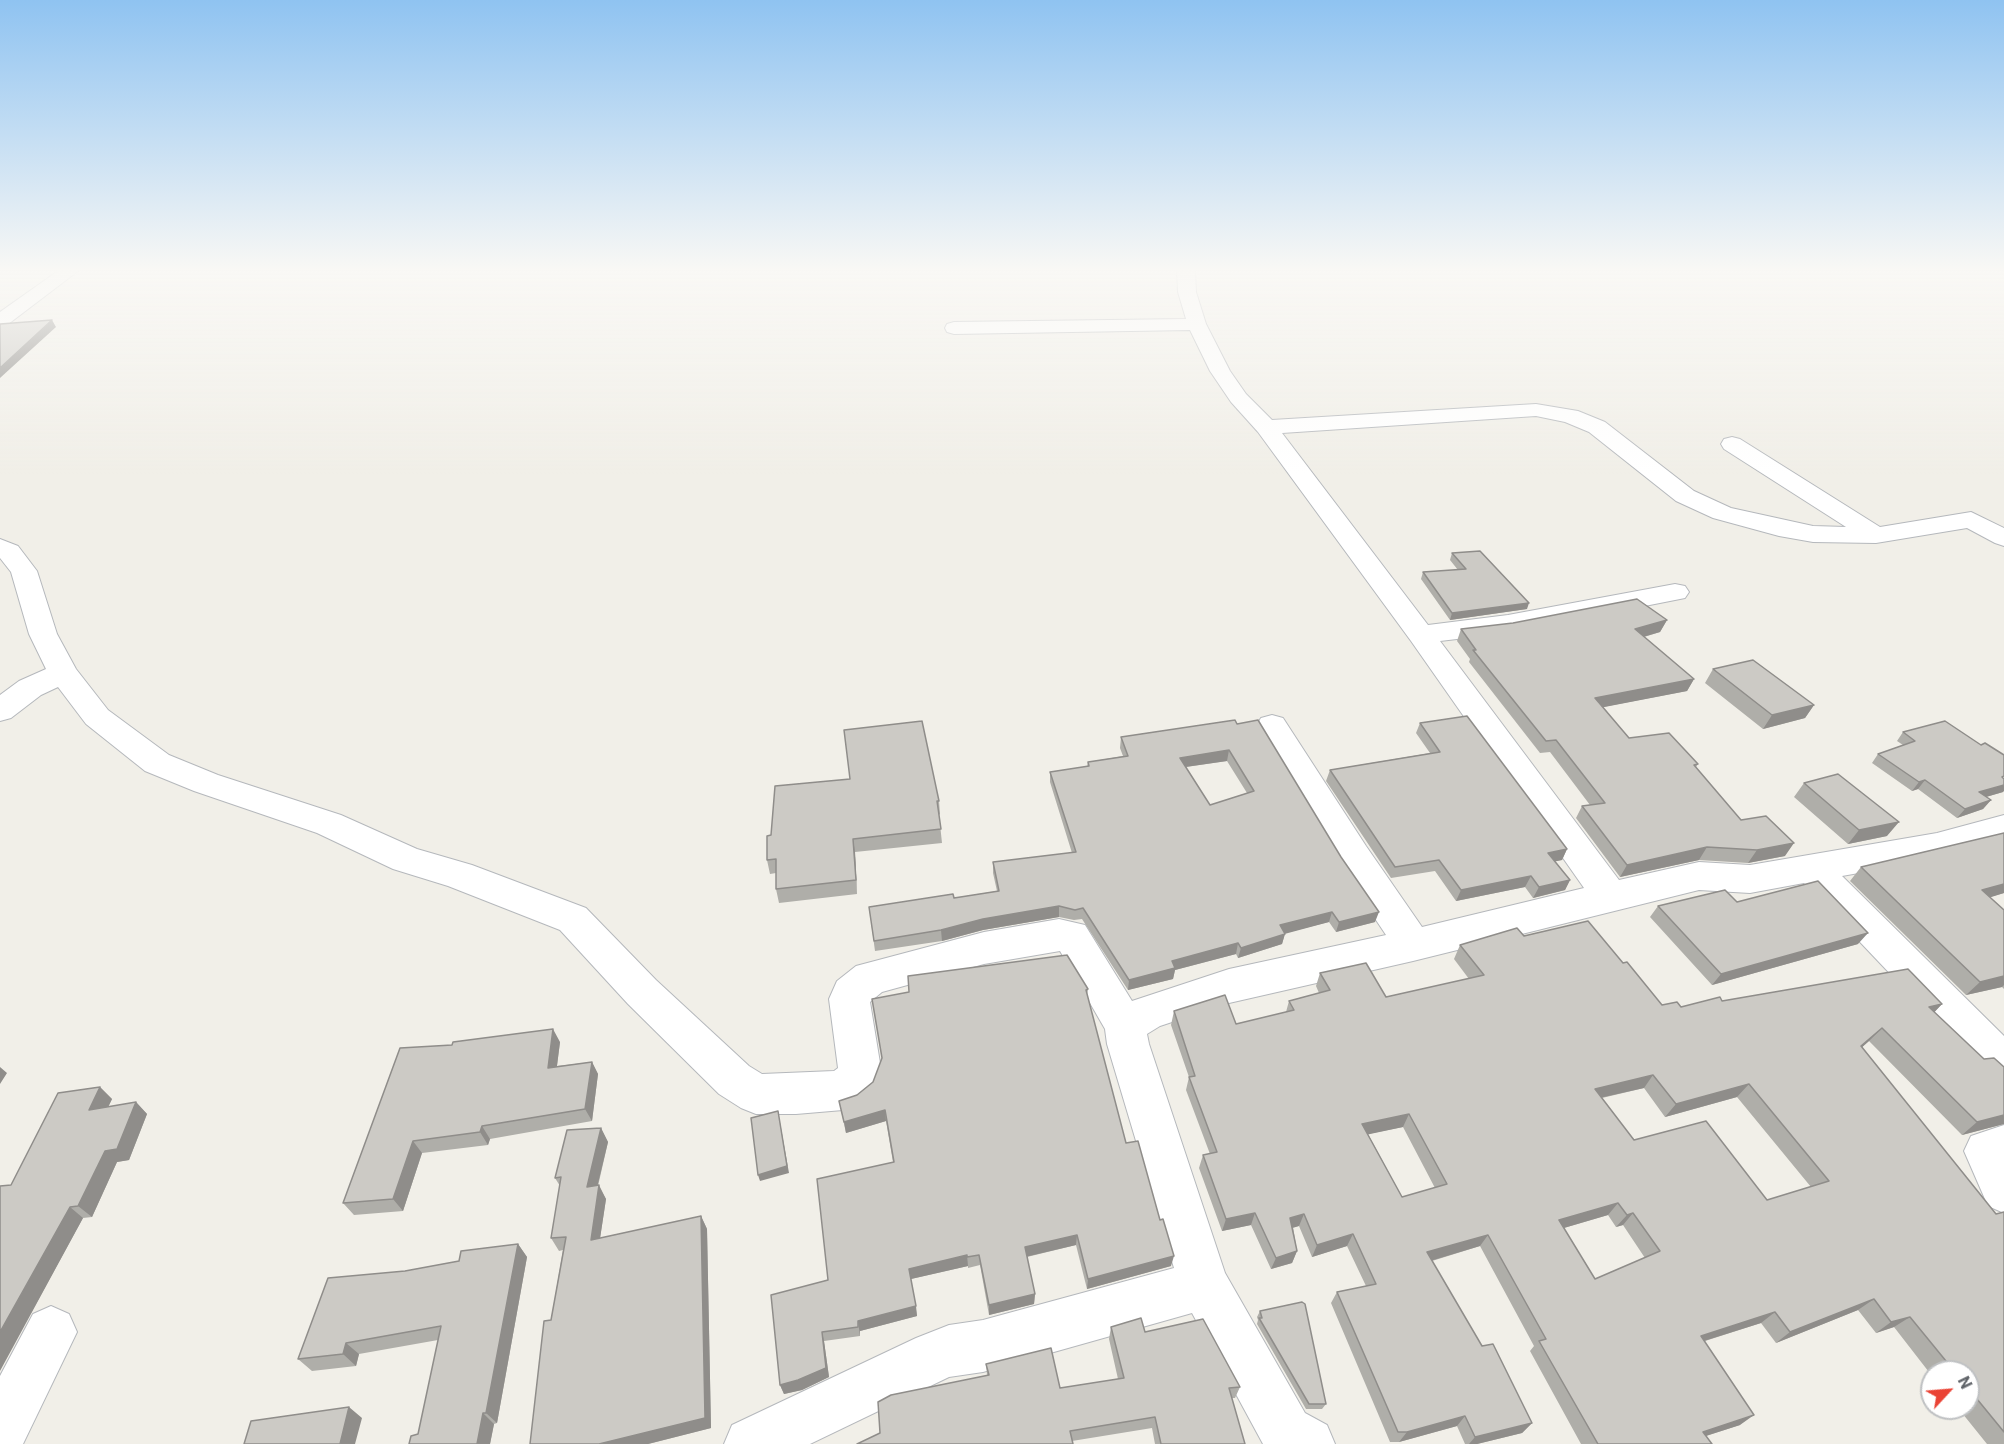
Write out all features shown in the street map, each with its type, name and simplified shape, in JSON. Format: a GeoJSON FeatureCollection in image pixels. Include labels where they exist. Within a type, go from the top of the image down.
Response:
{"type":"FeatureCollection","features":[{"type":"Feature","properties":{"kind":"street"},"geometry":{"type":"LineString","coordinates":[[1204,338],[1220,371],[1239,398],[1266,427],[1421,635],[1610,896]]}},
{"type":"Feature","properties":{"kind":"street"},"geometry":{"type":"LineString","coordinates":[[1266,427],[1536,410],[1558,414],[1597,427],[1685,496],[1722,513],[1813,534],[1876,535],[1971,520],[2004,538]]}},
{"type":"Feature","properties":{"kind":"street"},"geometry":{"type":"LineString","coordinates":[[1732,444],[1876,535]]}},
{"type":"Feature","properties":{"kind":"street"},"geometry":{"type":"LineString","coordinates":[[0,547],[9,552],[24,571],[43,634],[63,673],[97,717],[157,763],[206,783],[328,824],[406,859],[459,875],[573,919],[642,992],[734,1080],[756,1094],[796,1094],[843,1090],[858,1078],[860,1070],[849,999],[851,993],[870,978],[984,948],[1059,935],[1071,936],[1125,1026],[1128,1044],[1204,1285],[1286,1432],[1308,1444]]}},
{"type":"Feature","properties":{"kind":"street"},"geometry":{"type":"LineString","coordinates":[[1421,635],[1508,624],[1675,592]]}},
{"type":"Feature","properties":{"kind":"street"},"geometry":{"type":"LineString","coordinates":[[0,711],[30,688],[63,673]]}},
{"type":"Feature","properties":{"kind":"street"},"geometry":{"type":"LineString","coordinates":[[1272,726],[1353,856],[1413,945]]}},
{"type":"Feature","properties":{"kind":"street"},"geometry":{"type":"LineString","coordinates":[[1125,1026],[1147,1013],[1229,986],[1413,945],[1610,896],[1699,876],[1743,880],[1937,846],[2004,828]]}},
{"type":"Feature","properties":{"kind":"street"},"geometry":{"type":"LineString","coordinates":[[1811,868],[2004,1064]]}},
{"type":"Feature","properties":{"kind":"street"},"geometry":{"type":"LineString","coordinates":[[2004,1147],[1987,1151],[2004,1190]]}},
{"type":"Feature","properties":{"kind":"street"},"geometry":{"type":"LineString","coordinates":[[751,1444],[916,1364],[949,1351],[983,1346],[1204,1285]]}},
{"type":"Feature","properties":{"kind":"street"},"geometry":{"type":"LineString","coordinates":[[0,1432],[51,1332]]}},
{"type":"Feature","properties":{"kind":"building"},"geometry":{"type":"Polygon","coordinates":[[[0,338],[32,338],[0,368],[0,338]]]}},
{"type":"Feature","properties":{"kind":"building"},"geometry":{"type":"Polygon","coordinates":[[[1480,551],[1529,603],[1452,613],[1423,572],[1466,569],[1452,553],[1480,551]]]}},
{"type":"Feature","properties":{"kind":"building"},"geometry":{"type":"Polygon","coordinates":[[[1637,599],[1667,620],[1635,629],[1694,679],[1595,698],[1629,738],[1669,733],[1698,764],[1694,765],[1741,820],[1766,816],[1794,843],[1757,850],[1707,847],[1627,865],[1582,806],[1605,803],[1556,740],[1546,741],[1473,650],[1476,650],[1461,629],[1513,623],[1637,599]]]}},
{"type":"Feature","properties":{"kind":"building"},"geometry":{"type":"Polygon","coordinates":[[[1753,660],[1814,705],[1772,715],[1713,669],[1753,660]]]}},
{"type":"Feature","properties":{"kind":"building"},"geometry":{"type":"Polygon","coordinates":[[[1467,716],[1567,849],[1548,853],[1570,880],[1539,887],[1531,876],[1461,890],[1439,860],[1395,867],[1330,770],[1440,752],[1420,723],[1467,716]]]}},
{"type":"Feature","properties":{"kind":"building"},"geometry":{"type":"Polygon","coordinates":[[[1235,720],[1237,724],[1258,720],[1341,857],[1379,912],[1339,922],[1332,912],[1280,925],[1285,934],[1241,948],[1238,943],[1172,961],[1175,968],[1129,980],[1083,908],[1075,910],[1059,906],[874,941],[869,907],[953,894],[954,898],[999,891],[993,862],[1076,852],[1050,772],[1089,766],[1088,762],[1128,756],[1121,737],[1235,720]],[[1229,750],[1180,758],[1210,805],[1254,791],[1229,750]]]}},
{"type":"Feature","properties":{"kind":"building"},"geometry":{"type":"Polygon","coordinates":[[[922,721],[939,801],[937,801],[941,829],[853,839],[856,880],[776,889],[776,859],[767,860],[767,836],[771,835],[775,786],[850,779],[844,730],[922,721]]]}},
{"type":"Feature","properties":{"kind":"building"},"geometry":{"type":"Polygon","coordinates":[[[1945,721],[1981,745],[1985,743],[2004,755],[2004,776],[2002,777],[2004,785],[1979,792],[1991,800],[1965,809],[1925,780],[1919,782],[1878,754],[1915,741],[1903,732],[1945,721]]]}},
{"type":"Feature","properties":{"kind":"building"},"geometry":{"type":"Polygon","coordinates":[[[1838,774],[1899,822],[1859,830],[1804,783],[1838,774]]]}},
{"type":"Feature","properties":{"kind":"building"},"geometry":{"type":"Polygon","coordinates":[[[2004,833],[2004,884],[1982,890],[2004,910],[2004,976],[1980,982],[1861,867],[2004,833]]]}},
{"type":"Feature","properties":{"kind":"building"},"geometry":{"type":"Polygon","coordinates":[[[1818,881],[1868,933],[1721,974],[1658,906],[1725,890],[1737,902],[1818,881]]]}},
{"type":"Feature","properties":{"kind":"building"},"geometry":{"type":"Polygon","coordinates":[[[1588,921],[1623,963],[1627,962],[1662,1005],[1677,1002],[1681,1007],[1720,997],[1722,1001],[1908,969],[1942,1004],[1929,1007],[1984,1059],[1994,1058],[2004,1067],[2004,1115],[1977,1122],[1882,1028],[1861,1046],[1996,1214],[2004,1212],[2004,1432],[1980,1403],[1980,1360],[1945,1360],[1910,1317],[1891,1322],[1874,1299],[1790,1332],[1775,1312],[1701,1336],[1754,1415],[1703,1432],[1712,1444],[1598,1444],[1539,1341],[1546,1339],[1488,1235],[1427,1252],[1482,1346],[1493,1344],[1532,1423],[1475,1437],[1465,1416],[1407,1432],[1398,1432],[1337,1292],[1376,1284],[1353,1234],[1317,1245],[1304,1214],[1290,1218],[1297,1251],[1276,1258],[1255,1213],[1226,1219],[1203,1155],[1217,1152],[1189,1077],[1195,1076],[1174,1011],[1225,995],[1236,1024],[1294,1010],[1289,1001],[1330,990],[1320,973],[1366,963],[1386,997],[1484,975],[1460,945],[1517,928],[1524,936],[1588,921]],[[1653,1075],[1595,1089],[1634,1140],[1706,1121],[1767,1200],[1829,1181],[1749,1084],[1676,1104],[1653,1075]],[[1409,1114],[1362,1124],[1402,1197],[1447,1184],[1409,1114]],[[1618,1203],[1559,1220],[1595,1279],[1660,1251],[1633,1213],[1627,1215],[1618,1203]]]}},
{"type":"Feature","properties":{"kind":"building"},"geometry":{"type":"Polygon","coordinates":[[[1067,955],[1088,989],[1086,990],[1126,1143],[1138,1141],[1160,1220],[1163,1219],[1174,1256],[1088,1279],[1077,1235],[1025,1247],[1035,1294],[989,1305],[979,1255],[967,1257],[967,1255],[909,1269],[916,1306],[858,1321],[858,1327],[822,1332],[826,1368],[780,1385],[771,1295],[828,1280],[817,1179],[894,1162],[885,1110],[844,1122],[839,1101],[857,1095],[873,1082],[882,1058],[872,999],[909,992],[908,976],[1067,955]]]}},
{"type":"Feature","properties":{"kind":"building"},"geometry":{"type":"Polygon","coordinates":[[[553,1029],[548,1068],[592,1062],[585,1109],[482,1126],[480,1132],[413,1141],[393,1199],[343,1203],[400,1048],[452,1045],[453,1042],[553,1029]]]}},
{"type":"Feature","properties":{"kind":"building"},"geometry":{"type":"Polygon","coordinates":[[[100,1087],[89,1110],[136,1102],[117,1149],[105,1151],[78,1206],[70,1207],[0,1332],[0,1186],[11,1185],[58,1093],[100,1087]]]}},
{"type":"Feature","properties":{"kind":"building"},"geometry":{"type":"Polygon","coordinates":[[[778,1111],[787,1166],[758,1175],[751,1118],[778,1111]]]}},
{"type":"Feature","properties":{"kind":"building"},"geometry":{"type":"Polygon","coordinates":[[[601,1128],[587,1187],[599,1185],[591,1240],[701,1216],[705,1418],[599,1444],[530,1444],[544,1321],[551,1320],[566,1237],[551,1238],[561,1177],[555,1178],[567,1130],[601,1128]]]}},
{"type":"Feature","properties":{"kind":"building"},"geometry":{"type":"Polygon","coordinates":[[[518,1244],[486,1413],[483,1413],[477,1444],[409,1444],[411,1436],[418,1434],[441,1326],[346,1343],[343,1354],[298,1359],[328,1278],[405,1271],[459,1261],[461,1251],[518,1244]]]}},
{"type":"Feature","properties":{"kind":"building"},"geometry":{"type":"Polygon","coordinates":[[[1302,1302],[1305,1304],[1326,1404],[1309,1404],[1259,1318],[1262,1318],[1260,1311],[1302,1302]]]}},
{"type":"Feature","properties":{"kind":"building"},"geometry":{"type":"Polygon","coordinates":[[[1141,1318],[1145,1332],[1203,1319],[1240,1387],[1229,1388],[1245,1444],[1161,1444],[1155,1417],[1070,1431],[1073,1444],[857,1444],[880,1433],[878,1402],[891,1395],[989,1375],[986,1364],[1051,1348],[1060,1388],[1124,1378],[1111,1327],[1141,1318]]]}},
{"type":"Feature","properties":{"kind":"building"},"geometry":{"type":"Polygon","coordinates":[[[349,1407],[340,1444],[244,1444],[251,1421],[349,1407]]]}}]}
